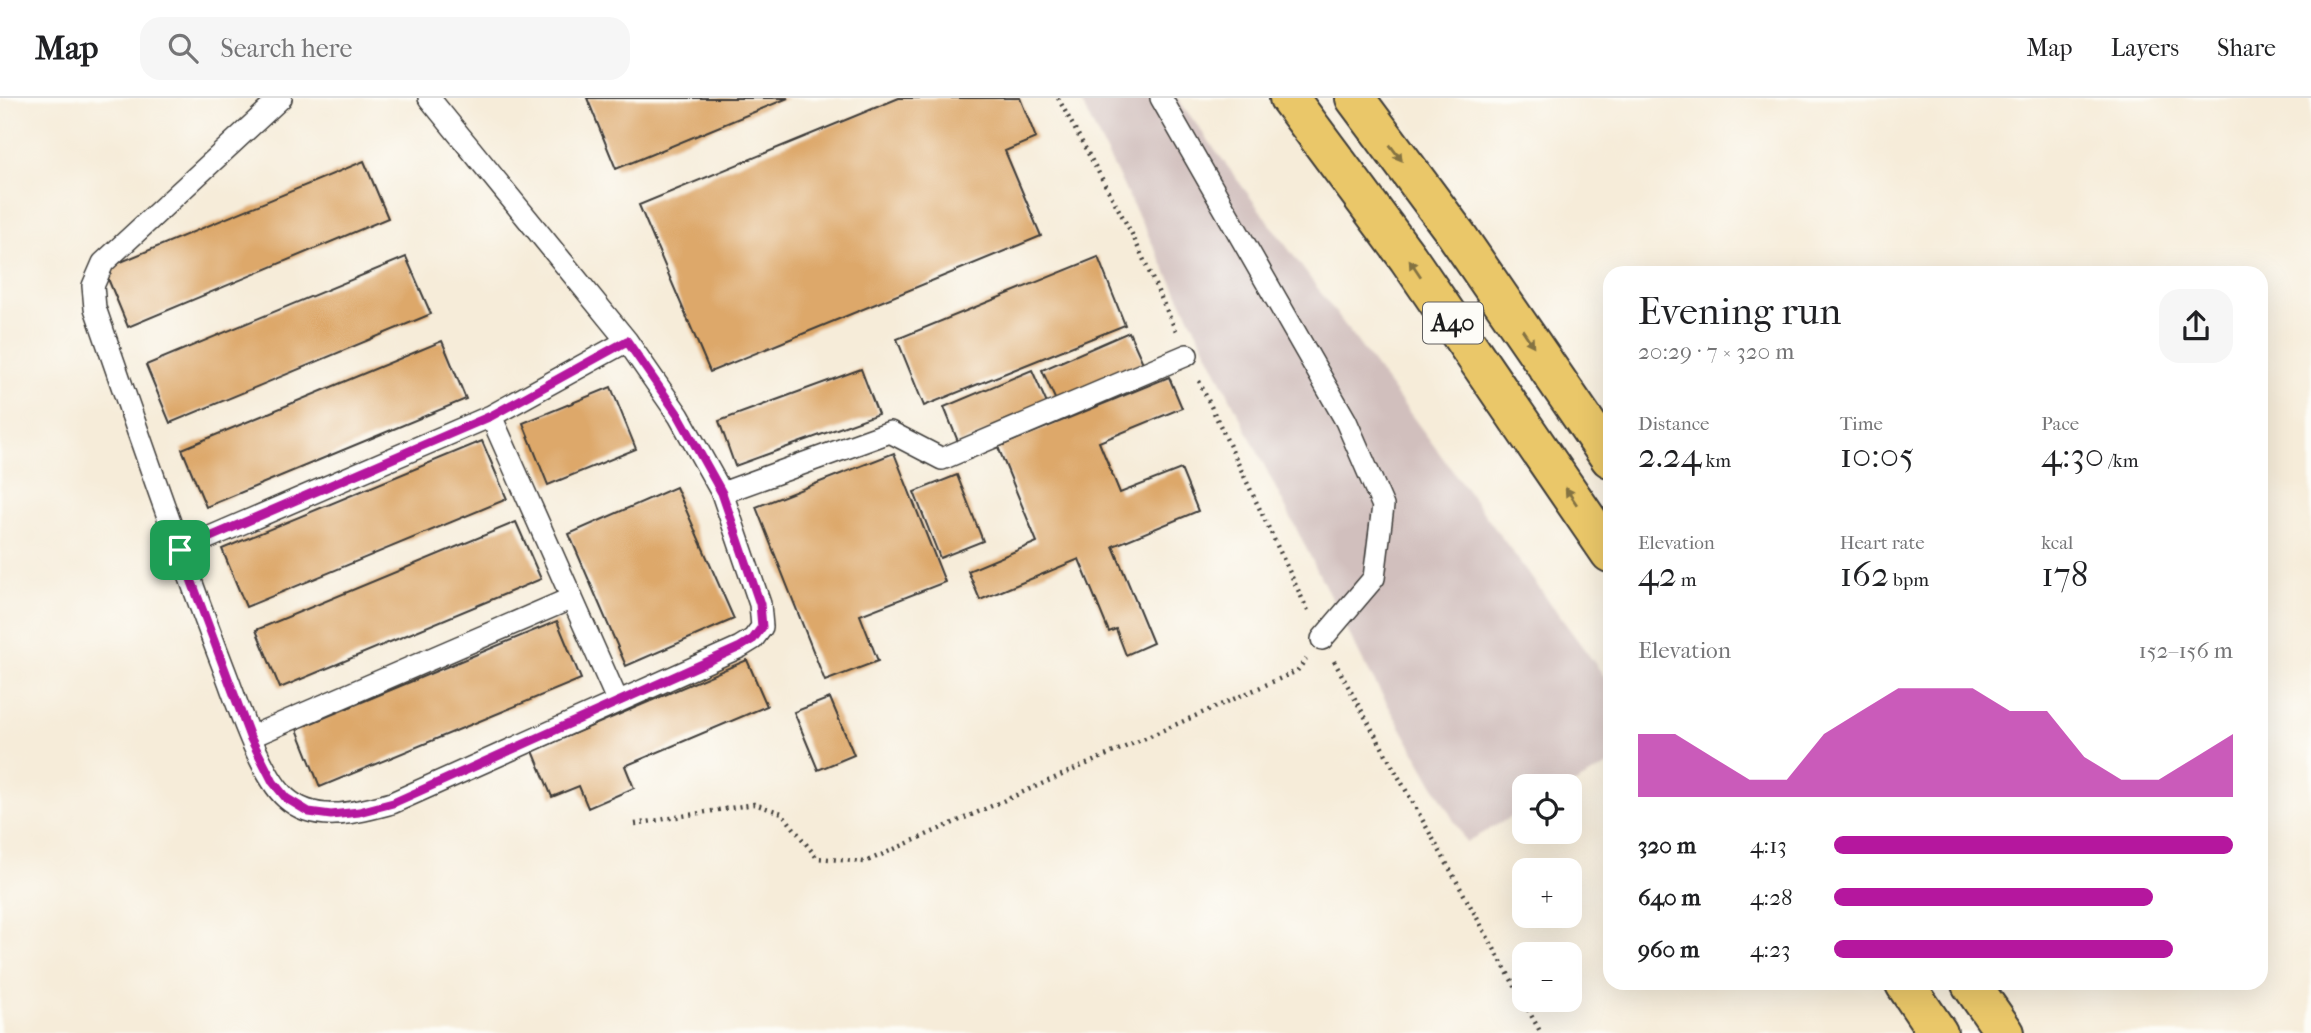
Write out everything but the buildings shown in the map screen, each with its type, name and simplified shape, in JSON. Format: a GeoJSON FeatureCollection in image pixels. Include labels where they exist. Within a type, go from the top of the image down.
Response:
{"type":"FeatureCollection","features":[{"type":"Feature","properties":{"kind":"highway","name":"A40"},"geometry":{"type":"LineString","coordinates":[[1289,98],[1409,258],[1603,543]]}},
{"type":"Feature","properties":{"kind":"highway","name":"A40"},"geometry":{"type":"LineString","coordinates":[[1355,98],[1456,233],[1603,448]]}},
{"type":"Feature","properties":{"kind":"highway"},"geometry":{"type":"LineString","coordinates":[[1909,990],[1938,1033]]}},
{"type":"Feature","properties":{"kind":"highway"},"geometry":{"type":"LineString","coordinates":[[1975,990],[2005,1033]]}},
{"type":"Feature","properties":{"kind":"lane"},"geometry":{"type":"LineString","coordinates":[[281,98],[103,263],[93,286],[95,308],[180,550],[250,737],[273,782],[286,798],[309,812],[331,815],[359,812],[393,803],[740,647],[753,639],[762,627],[760,604],[722,493],[679,416],[627,341],[429,98]]}},
{"type":"Feature","properties":{"kind":"lane"},"geometry":{"type":"LineString","coordinates":[[1161,98],[1346,421],[1383,506],[1374,578],[1321,639]]}},
{"type":"Feature","properties":{"kind":"lane"},"geometry":{"type":"LineString","coordinates":[[180,550],[491,416],[627,341]]}},
{"type":"Feature","properties":{"kind":"lane"},"geometry":{"type":"LineString","coordinates":[[722,493],[890,432],[942,459],[1187,355]]}},
{"type":"Feature","properties":{"kind":"lane"},"geometry":{"type":"LineString","coordinates":[[491,416],[618,702]]}},
{"type":"Feature","properties":{"kind":"lane"},"geometry":{"type":"LineString","coordinates":[[250,737],[572,598]]}},
{"type":"Feature","properties":{"kind":"path"},"geometry":{"type":"LineString","coordinates":[[635,824],[754,804],[782,813],[817,858],[865,862],[1297,671],[1321,639],[1541,1033]]}},
{"type":"Feature","properties":{"kind":"shaded area"},"geometry":{"type":"Polygon","coordinates":[[[1079,98],[1177,98],[1603,675],[1603,768],[1582,779],[1582,774],[1512,774],[1512,817],[1466,842],[1364,663],[1079,98]]]}},
{"type":"Feature","properties":{"kind":"route"},"geometry":{"type":"LineString","coordinates":[[627,341],[679,416],[722,493],[760,604],[762,627],[753,639],[740,647],[393,803],[359,812],[331,815],[309,812],[286,798],[273,782],[250,737],[180,550],[491,416],[627,341]]}}]}
